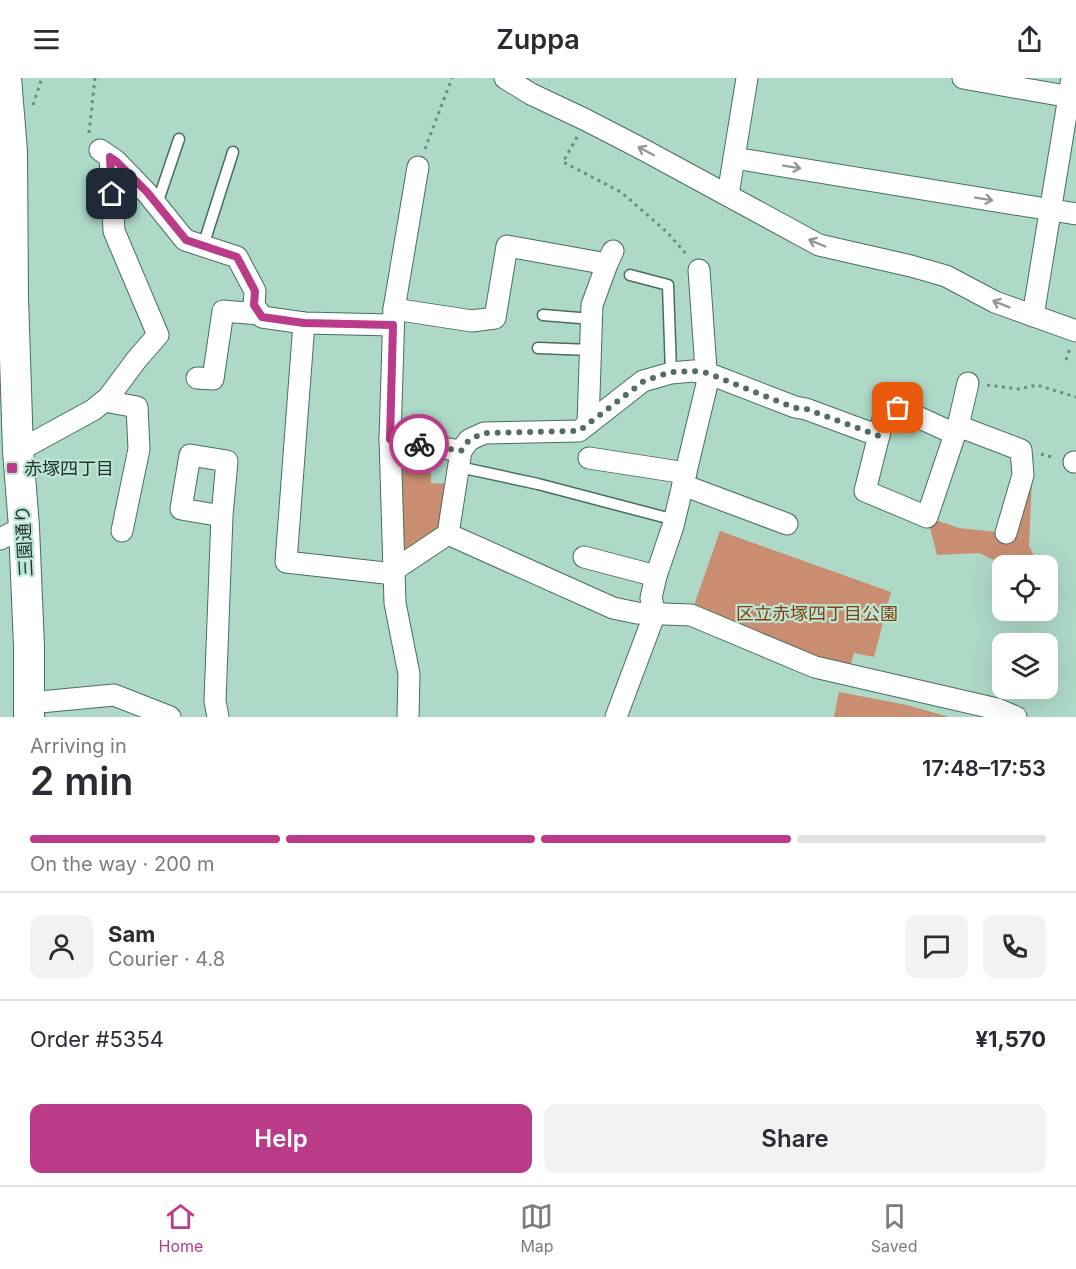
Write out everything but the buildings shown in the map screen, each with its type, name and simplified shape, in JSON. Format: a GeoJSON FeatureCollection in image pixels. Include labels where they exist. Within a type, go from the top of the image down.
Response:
{"type":"FeatureCollection","features":[{"type":"Feature","properties":{"kind":"street","name":"三園通り"},"geometry":{"type":"LineString","coordinates":[[6,78],[12,152],[12,297],[8,389],[18,451],[12,533],[29,647],[29,710]]}},
{"type":"Feature","properties":{"kind":"street"},"geometry":{"type":"LineString","coordinates":[[506,78],[531,94],[586,120],[819,245],[946,276],[995,302],[1076,331]]}},
{"type":"Feature","properties":{"kind":"street"},"geometry":{"type":"LineString","coordinates":[[728,195],[747,78]]}},
{"type":"Feature","properties":{"kind":"street"},"geometry":{"type":"LineString","coordinates":[[963,78],[1072,91],[1049,209],[1033,316]]}},
{"type":"Feature","properties":{"kind":"street"},"geometry":{"type":"LineString","coordinates":[[105,153],[147,192],[186,240],[237,257],[255,291],[254,305],[262,317],[304,323],[393,317],[472,321],[495,318],[507,246],[610,257],[592,305],[588,424]]}},
{"type":"Feature","properties":{"kind":"street"},"geometry":{"type":"LineString","coordinates":[[18,451],[93,410],[104,401],[158,335],[114,231],[105,153]]}},
{"type":"Feature","properties":{"kind":"street"},"geometry":{"type":"LineString","coordinates":[[734,158],[1076,214]]}},
{"type":"Feature","properties":{"kind":"street"},"geometry":{"type":"LineString","coordinates":[[408,717],[409,674],[395,603],[390,439],[393,317],[418,167]]}},
{"type":"Feature","properties":{"kind":"street"},"geometry":{"type":"LineString","coordinates":[[616,717],[654,613],[651,598],[656,576],[675,520],[707,384],[699,270]]}},
{"type":"Feature","properties":{"kind":"street"},"geometry":{"type":"LineString","coordinates":[[196,378],[213,380],[223,311],[260,314]]}},
{"type":"Feature","properties":{"kind":"street"},"geometry":{"type":"LineString","coordinates":[[304,323],[286,562],[394,572],[448,534],[460,459],[469,440],[484,433],[579,431],[644,381],[671,372],[707,373],[795,408],[806,409],[879,436]]}},
{"type":"Feature","properties":{"kind":"street"},"geometry":{"type":"LineString","coordinates":[[968,383],[956,430],[927,517],[865,491],[885,411],[898,408],[956,430],[1021,450],[1023,475],[1006,533]]}},
{"type":"Feature","properties":{"kind":"street"},"geometry":{"type":"LineString","coordinates":[[104,401],[137,408],[139,448],[122,531]]}},
{"type":"Feature","properties":{"kind":"street"},"geometry":{"type":"LineString","coordinates":[[390,439],[460,459]]}},
{"type":"Feature","properties":{"kind":"street"},"geometry":{"type":"LineString","coordinates":[[589,458],[685,479],[788,524]]}},
{"type":"Feature","properties":{"kind":"street"},"geometry":{"type":"LineString","coordinates":[[218,717],[215,701],[222,516]]}},
{"type":"Feature","properties":{"kind":"street"},"geometry":{"type":"LineString","coordinates":[[448,534],[613,608],[637,613],[691,615],[815,666],[997,709],[1016,717]]}},
{"type":"Feature","properties":{"kind":"street"},"geometry":{"type":"LineString","coordinates":[[584,557],[656,576]]}},
{"type":"Feature","properties":{"kind":"street"},"geometry":{"type":"LineString","coordinates":[[29,710],[114,694],[170,717]]}},
{"type":"Feature","properties":{"kind":"lane"},"geometry":{"type":"LineString","coordinates":[[156,205],[179,139]]}},
{"type":"Feature","properties":{"kind":"lane"},"geometry":{"type":"LineString","coordinates":[[203,246],[233,152]]}},
{"type":"Feature","properties":{"kind":"lane"},"geometry":{"type":"LineString","coordinates":[[630,275],[668,285],[671,372]]}},
{"type":"Feature","properties":{"kind":"lane"},"geometry":{"type":"LineString","coordinates":[[543,315],[592,319]]}},
{"type":"Feature","properties":{"kind":"lane"},"geometry":{"type":"LineString","coordinates":[[538,348],[591,350]]}},
{"type":"Feature","properties":{"kind":"lane"},"geometry":{"type":"LineString","coordinates":[[460,459],[538,484],[675,520]]}},
{"type":"Feature","properties":{"kind":"path"},"geometry":{"type":"LineString","coordinates":[[95,78],[88,141],[105,153]]}},
{"type":"Feature","properties":{"kind":"path"},"geometry":{"type":"LineString","coordinates":[[418,167],[452,78]]}},
{"type":"Feature","properties":{"kind":"path"},"geometry":{"type":"LineString","coordinates":[[586,120],[563,162],[621,192],[667,232],[699,270]]}},
{"type":"Feature","properties":{"kind":"path"},"geometry":{"type":"LineString","coordinates":[[990,386],[1019,388],[1037,385],[1076,397]]}},
{"type":"Feature","properties":{"kind":"path"},"geometry":{"type":"LineString","coordinates":[[1021,450],[1075,462]]}},
{"type":"Feature","properties":{"kind":"green space"},"geometry":{"type":"Polygon","coordinates":[[[393,442],[431,449],[431,483],[451,484],[445,531],[397,562],[393,442]]]}},
{"type":"Feature","properties":{"kind":"green space"},"geometry":{"type":"Polygon","coordinates":[[[1032,478],[1029,546],[1034,555],[992,555],[992,559],[979,553],[937,555],[927,517],[959,528],[1006,533],[1032,478]]]}},
{"type":"Feature","properties":{"kind":"green space","name":"区立赤塚四丁目公園"},"geometry":{"type":"Polygon","coordinates":[[[720,531],[891,592],[874,657],[854,653],[850,668],[691,614],[720,531]]]}},
{"type":"Feature","properties":{"kind":"green space"},"geometry":{"type":"Polygon","coordinates":[[[839,692],[907,705],[949,717],[834,717],[839,692]]]}},
{"type":"Feature","properties":{"kind":"way so far"},"geometry":{"type":"LineString","coordinates":[[419,444],[461,451],[469,440],[484,433],[579,431],[644,381],[671,372],[707,373],[795,408],[806,409],[879,436],[885,411],[898,408]]}},
{"type":"Feature","properties":{"kind":"place","name":"赤塚四丁目"},"geometry":{"type":"Point","coordinates":[12,468]}},
{"type":"Feature","properties":{"kind":"route"},"geometry":{"type":"LineString","coordinates":[[112,194],[110,157],[147,192],[186,240],[237,257],[255,291],[254,305],[262,317],[304,323],[393,325],[390,439],[419,444]]}}]}
